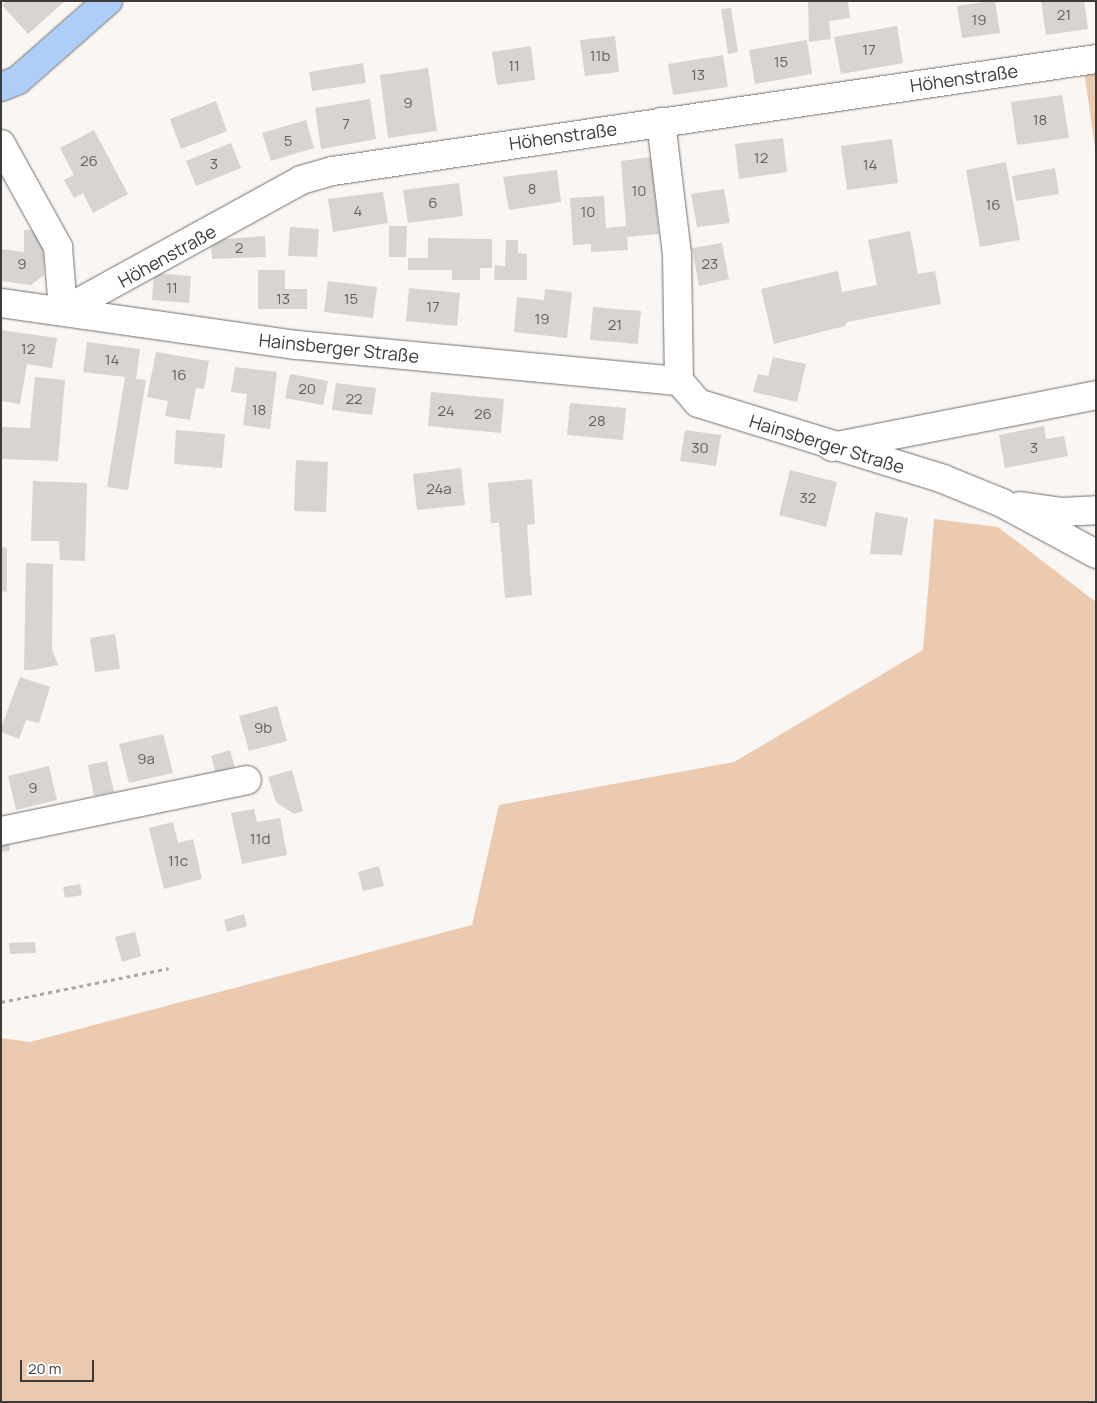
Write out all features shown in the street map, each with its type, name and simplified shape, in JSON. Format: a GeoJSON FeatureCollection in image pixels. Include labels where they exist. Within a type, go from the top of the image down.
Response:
{"type":"FeatureCollection","features":[{"type":"Feature","properties":{"kind":"main road"},"geometry":{"type":"LineString","coordinates":[[1,87],[18,80],[108,1]]}},
{"type":"Feature","properties":{"kind":"street","name":"Höhenstraße"},"geometry":{"type":"LineString","coordinates":[[62,311],[301,180],[412,158],[1096,59]]}},
{"type":"Feature","properties":{"kind":"street"},"geometry":{"type":"LineString","coordinates":[[661,122],[677,255],[679,381]]}},
{"type":"Feature","properties":{"kind":"street"},"geometry":{"type":"LineString","coordinates":[[1,144],[58,247],[62,311]]}},
{"type":"Feature","properties":{"kind":"street","name":"Hainsberger Straße"},"geometry":{"type":"LineString","coordinates":[[1,303],[296,346],[679,381],[698,403],[832,447],[943,479],[992,499]]}},
{"type":"Feature","properties":{"kind":"street"},"geometry":{"type":"LineString","coordinates":[[832,447],[1096,395]]}},
{"type":"Feature","properties":{"kind":"street"},"geometry":{"type":"LineString","coordinates":[[992,499],[1061,512],[1096,510]]}},
{"type":"Feature","properties":{"kind":"street"},"geometry":{"type":"LineString","coordinates":[[992,499],[1096,554]]}},
{"type":"Feature","properties":{"kind":"street"},"geometry":{"type":"LineString","coordinates":[[1,832],[247,780]]}},
{"type":"Feature","properties":{"kind":"path"},"geometry":{"type":"LineString","coordinates":[[1,1002],[169,968]]}},
{"type":"Feature","properties":{"kind":"shaded area"},"geometry":{"type":"Polygon","coordinates":[[[1096,70],[1096,154],[1084,71],[1096,70]]]}},
{"type":"Feature","properties":{"kind":"shaded area"},"geometry":{"type":"Polygon","coordinates":[[[934,519],[998,527],[1096,602],[1096,1402],[1,1402],[1,1038],[30,1042],[472,925],[499,805],[734,762],[923,650],[934,519]]]}},
{"type":"Feature","properties":{"kind":"building"},"geometry":{"type":"Polygon","coordinates":[[[7,1],[65,1],[28,34],[2,5],[7,1]]]}},
{"type":"Feature","properties":{"kind":"building"},"geometry":{"type":"Polygon","coordinates":[[[808,1],[848,2],[850,18],[829,21],[831,39],[809,42],[808,1]]]}},
{"type":"Feature","properties":{"kind":"building"},"geometry":{"type":"Polygon","coordinates":[[[995,1],[1000,33],[962,38],[957,6],[995,1]]]}},
{"type":"Feature","properties":{"kind":"building"},"geometry":{"type":"Polygon","coordinates":[[[1041,1],[1084,1],[1088,29],[1046,35],[1041,1]]]}},
{"type":"Feature","properties":{"kind":"building"},"geometry":{"type":"Polygon","coordinates":[[[731,8],[738,52],[728,54],[721,9],[731,8]]]}},
{"type":"Feature","properties":{"kind":"building"},"geometry":{"type":"Polygon","coordinates":[[[897,26],[903,63],[841,74],[834,37],[897,26]]]}},
{"type":"Feature","properties":{"kind":"building"},"geometry":{"type":"Polygon","coordinates":[[[615,36],[619,72],[585,76],[580,40],[615,36]]]}},
{"type":"Feature","properties":{"kind":"building"},"geometry":{"type":"Polygon","coordinates":[[[807,40],[812,74],[755,84],[749,50],[807,40]]]}},
{"type":"Feature","properties":{"kind":"building"},"geometry":{"type":"Polygon","coordinates":[[[531,46],[535,80],[497,85],[492,52],[531,46]]]}},
{"type":"Feature","properties":{"kind":"building"},"geometry":{"type":"Polygon","coordinates":[[[723,55],[728,87],[673,95],[668,64],[723,55]]]}},
{"type":"Feature","properties":{"kind":"building"},"geometry":{"type":"Polygon","coordinates":[[[363,63],[366,83],[312,91],[309,72],[363,63]]]}},
{"type":"Feature","properties":{"kind":"building"},"geometry":{"type":"Polygon","coordinates":[[[428,68],[437,131],[388,138],[380,75],[428,68]]]}},
{"type":"Feature","properties":{"kind":"building"},"geometry":{"type":"Polygon","coordinates":[[[1062,95],[1069,138],[1017,145],[1011,102],[1062,95]]]}},
{"type":"Feature","properties":{"kind":"building"},"geometry":{"type":"Polygon","coordinates":[[[370,99],[376,139],[321,149],[315,108],[370,99]]]}},
{"type":"Feature","properties":{"kind":"building"},"geometry":{"type":"Polygon","coordinates":[[[216,101],[227,131],[181,149],[170,119],[216,101]]]}},
{"type":"Feature","properties":{"kind":"building"},"geometry":{"type":"Polygon","coordinates":[[[306,120],[314,148],[271,161],[262,133],[306,120]]]}},
{"type":"Feature","properties":{"kind":"building"},"geometry":{"type":"Polygon","coordinates":[[[94,130],[128,194],[93,213],[83,193],[74,198],[64,180],[74,175],[60,148],[94,130]]]}},
{"type":"Feature","properties":{"kind":"building"},"geometry":{"type":"Polygon","coordinates":[[[783,138],[787,172],[739,179],[735,144],[783,138]]]}},
{"type":"Feature","properties":{"kind":"building"},"geometry":{"type":"Polygon","coordinates":[[[892,139],[898,183],[847,190],[841,146],[892,139]]]}},
{"type":"Feature","properties":{"kind":"building"},"geometry":{"type":"Polygon","coordinates":[[[231,143],[241,168],[196,186],[186,161],[231,143]]]}},
{"type":"Feature","properties":{"kind":"building"},"geometry":{"type":"Polygon","coordinates":[[[651,157],[659,234],[627,237],[628,250],[591,252],[591,244],[573,245],[570,198],[604,196],[606,228],[626,226],[621,161],[651,157]]]}},
{"type":"Feature","properties":{"kind":"building"},"geometry":{"type":"Polygon","coordinates":[[[1006,162],[1020,240],[980,247],[966,170],[1006,162]]]}},
{"type":"Feature","properties":{"kind":"building"},"geometry":{"type":"Polygon","coordinates":[[[1055,168],[1059,194],[1016,201],[1012,176],[1055,168]]]}},
{"type":"Feature","properties":{"kind":"building"},"geometry":{"type":"Polygon","coordinates":[[[557,170],[561,202],[509,210],[503,177],[557,170]]]}},
{"type":"Feature","properties":{"kind":"building"},"geometry":{"type":"Polygon","coordinates":[[[459,183],[463,216],[408,223],[403,190],[459,183]]]}},
{"type":"Feature","properties":{"kind":"building"},"geometry":{"type":"Polygon","coordinates":[[[724,189],[730,223],[697,227],[691,194],[724,189]]]}},
{"type":"Feature","properties":{"kind":"building"},"geometry":{"type":"Polygon","coordinates":[[[383,192],[388,223],[333,232],[328,199],[383,192]]]}},
{"type":"Feature","properties":{"kind":"building"},"geometry":{"type":"Polygon","coordinates":[[[389,226],[407,226],[406,257],[389,257],[389,226]]]}},
{"type":"Feature","properties":{"kind":"building"},"geometry":{"type":"Polygon","coordinates":[[[290,227],[319,229],[317,257],[288,256],[290,227]]]}},
{"type":"Feature","properties":{"kind":"building"},"geometry":{"type":"Polygon","coordinates":[[[24,230],[43,230],[44,275],[31,285],[1,281],[1,249],[24,252],[24,230]]]}},
{"type":"Feature","properties":{"kind":"building"},"geometry":{"type":"Polygon","coordinates":[[[910,231],[918,274],[935,271],[941,304],[847,322],[845,326],[774,344],[761,289],[838,271],[842,292],[877,285],[868,240],[910,231]]]}},
{"type":"Feature","properties":{"kind":"building"},"geometry":{"type":"Polygon","coordinates":[[[265,236],[266,257],[212,259],[211,240],[265,236]]]}},
{"type":"Feature","properties":{"kind":"building"},"geometry":{"type":"Polygon","coordinates":[[[428,238],[492,239],[492,268],[480,268],[480,280],[452,280],[452,270],[408,270],[408,258],[428,258],[428,238]]]}},
{"type":"Feature","properties":{"kind":"building"},"geometry":{"type":"Polygon","coordinates":[[[506,240],[518,240],[518,253],[527,254],[527,280],[494,280],[495,265],[505,266],[506,240]]]}},
{"type":"Feature","properties":{"kind":"building"},"geometry":{"type":"Polygon","coordinates":[[[722,243],[729,279],[699,286],[692,248],[722,243]]]}},
{"type":"Feature","properties":{"kind":"building"},"geometry":{"type":"Polygon","coordinates":[[[258,270],[285,270],[285,289],[307,289],[307,309],[258,309],[258,270]]]}},
{"type":"Feature","properties":{"kind":"building"},"geometry":{"type":"Polygon","coordinates":[[[154,273],[191,276],[189,303],[152,300],[154,273]]]}},
{"type":"Feature","properties":{"kind":"building"},"geometry":{"type":"Polygon","coordinates":[[[328,281],[377,287],[373,318],[324,312],[328,281]]]}},
{"type":"Feature","properties":{"kind":"building"},"geometry":{"type":"Polygon","coordinates":[[[409,288],[460,293],[457,326],[406,321],[409,288]]]}},
{"type":"Feature","properties":{"kind":"building"},"geometry":{"type":"Polygon","coordinates":[[[545,289],[572,292],[567,338],[514,332],[517,297],[544,300],[545,289]]]}},
{"type":"Feature","properties":{"kind":"building"},"geometry":{"type":"Polygon","coordinates":[[[593,307],[641,311],[638,344],[590,340],[593,307]]]}},
{"type":"Feature","properties":{"kind":"building"},"geometry":{"type":"Polygon","coordinates":[[[1,330],[57,338],[52,368],[27,364],[20,404],[1,401],[1,330]]]}},
{"type":"Feature","properties":{"kind":"building"},"geometry":{"type":"Polygon","coordinates":[[[87,342],[140,349],[136,379],[146,380],[128,490],[107,487],[125,377],[83,372],[87,342]]]}},
{"type":"Feature","properties":{"kind":"building"},"geometry":{"type":"Polygon","coordinates":[[[156,352],[209,361],[204,389],[196,388],[190,420],[165,416],[168,401],[147,397],[156,352]]]}},
{"type":"Feature","properties":{"kind":"building"},"geometry":{"type":"Polygon","coordinates":[[[773,357],[806,364],[797,402],[753,392],[758,374],[768,376],[773,357]]]}},
{"type":"Feature","properties":{"kind":"building"},"geometry":{"type":"Polygon","coordinates":[[[235,367],[277,372],[270,429],[243,425],[247,394],[231,392],[235,367]]]}},
{"type":"Feature","properties":{"kind":"building"},"geometry":{"type":"Polygon","coordinates":[[[290,374],[328,381],[323,405],[285,398],[290,374]]]}},
{"type":"Feature","properties":{"kind":"building"},"geometry":{"type":"Polygon","coordinates":[[[35,377],[65,380],[58,461],[1,459],[1,427],[30,428],[35,377]]]}},
{"type":"Feature","properties":{"kind":"building"},"geometry":{"type":"Polygon","coordinates":[[[336,383],[376,388],[372,415],[332,410],[336,383]]]}},
{"type":"Feature","properties":{"kind":"building"},"geometry":{"type":"Polygon","coordinates":[[[431,392],[504,399],[501,433],[428,426],[431,392]]]}},
{"type":"Feature","properties":{"kind":"building"},"geometry":{"type":"Polygon","coordinates":[[[570,403],[626,408],[623,440],[567,435],[570,403]]]}},
{"type":"Feature","properties":{"kind":"building"},"geometry":{"type":"Polygon","coordinates":[[[1044,426],[1046,439],[1064,436],[1068,456],[1005,468],[999,435],[1044,426]]]}},
{"type":"Feature","properties":{"kind":"building"},"geometry":{"type":"Polygon","coordinates":[[[176,430],[225,434],[222,468],[174,464],[176,430]]]}},
{"type":"Feature","properties":{"kind":"building"},"geometry":{"type":"Polygon","coordinates":[[[685,430],[721,435],[716,466],[680,461],[685,430]]]}},
{"type":"Feature","properties":{"kind":"building"},"geometry":{"type":"Polygon","coordinates":[[[296,460],[328,462],[326,512],[294,511],[296,460]]]}},
{"type":"Feature","properties":{"kind":"building"},"geometry":{"type":"Polygon","coordinates":[[[461,468],[465,505],[417,510],[413,474],[461,468]]]}},
{"type":"Feature","properties":{"kind":"building"},"geometry":{"type":"Polygon","coordinates":[[[790,470],[837,482],[826,527],[779,515],[790,470]]]}},
{"type":"Feature","properties":{"kind":"building"},"geometry":{"type":"Polygon","coordinates":[[[532,479],[535,524],[527,525],[532,595],[505,598],[499,523],[491,523],[488,483],[532,479]]]}},
{"type":"Feature","properties":{"kind":"building"},"geometry":{"type":"Polygon","coordinates":[[[33,481],[87,483],[85,561],[60,560],[59,541],[31,541],[33,481]]]}},
{"type":"Feature","properties":{"kind":"building"},"geometry":{"type":"Polygon","coordinates":[[[875,512],[908,518],[902,555],[870,554],[875,512]]]}},
{"type":"Feature","properties":{"kind":"building"},"geometry":{"type":"Polygon","coordinates":[[[1,547],[7,548],[7,592],[1,591],[1,547]]]}},
{"type":"Feature","properties":{"kind":"building"},"geometry":{"type":"Polygon","coordinates":[[[26,563],[53,564],[52,649],[58,665],[33,670],[24,670],[26,563]]]}},
{"type":"Feature","properties":{"kind":"building"},"geometry":{"type":"Polygon","coordinates":[[[115,634],[120,669],[95,672],[90,638],[115,634]]]}},
{"type":"Feature","properties":{"kind":"building"},"geometry":{"type":"Polygon","coordinates":[[[20,677],[50,687],[39,723],[26,720],[19,739],[1,732],[1,728],[20,677]]]}},
{"type":"Feature","properties":{"kind":"building"},"geometry":{"type":"Polygon","coordinates":[[[277,706],[287,741],[249,751],[239,716],[277,706]]]}},
{"type":"Feature","properties":{"kind":"building"},"geometry":{"type":"Polygon","coordinates":[[[163,734],[173,773],[129,783],[119,744],[163,734]]]}},
{"type":"Feature","properties":{"kind":"building"},"geometry":{"type":"Polygon","coordinates":[[[230,750],[235,768],[216,774],[211,756],[230,750]]]}},
{"type":"Feature","properties":{"kind":"building"},"geometry":{"type":"Polygon","coordinates":[[[107,761],[114,792],[94,796],[88,765],[107,761]]]}},
{"type":"Feature","properties":{"kind":"building"},"geometry":{"type":"Polygon","coordinates":[[[49,766],[57,800],[16,810],[8,776],[49,766]]]}},
{"type":"Feature","properties":{"kind":"building"},"geometry":{"type":"Polygon","coordinates":[[[292,770],[303,811],[294,814],[276,802],[268,777],[292,770]]]}},
{"type":"Feature","properties":{"kind":"building"},"geometry":{"type":"Polygon","coordinates":[[[254,809],[257,822],[280,818],[287,855],[242,864],[231,813],[254,809]]]}},
{"type":"Feature","properties":{"kind":"building"},"geometry":{"type":"Polygon","coordinates":[[[173,822],[178,843],[193,839],[202,879],[164,889],[149,828],[173,822]]]}},
{"type":"Feature","properties":{"kind":"building"},"geometry":{"type":"Polygon","coordinates":[[[9,840],[10,851],[1,852],[1,841],[9,840]]]}},
{"type":"Feature","properties":{"kind":"building"},"geometry":{"type":"Polygon","coordinates":[[[379,866],[384,886],[363,891],[358,872],[379,866]]]}},
{"type":"Feature","properties":{"kind":"building"},"geometry":{"type":"Polygon","coordinates":[[[80,884],[82,895],[65,898],[63,887],[80,884]]]}},
{"type":"Feature","properties":{"kind":"building"},"geometry":{"type":"Polygon","coordinates":[[[244,914],[247,926],[227,932],[224,920],[244,914]]]}},
{"type":"Feature","properties":{"kind":"building"},"geometry":{"type":"Polygon","coordinates":[[[135,932],[141,956],[122,962],[115,937],[135,932]]]}},
{"type":"Feature","properties":{"kind":"building"},"geometry":{"type":"Polygon","coordinates":[[[35,942],[36,953],[10,954],[9,943],[35,942]]]}}]}
